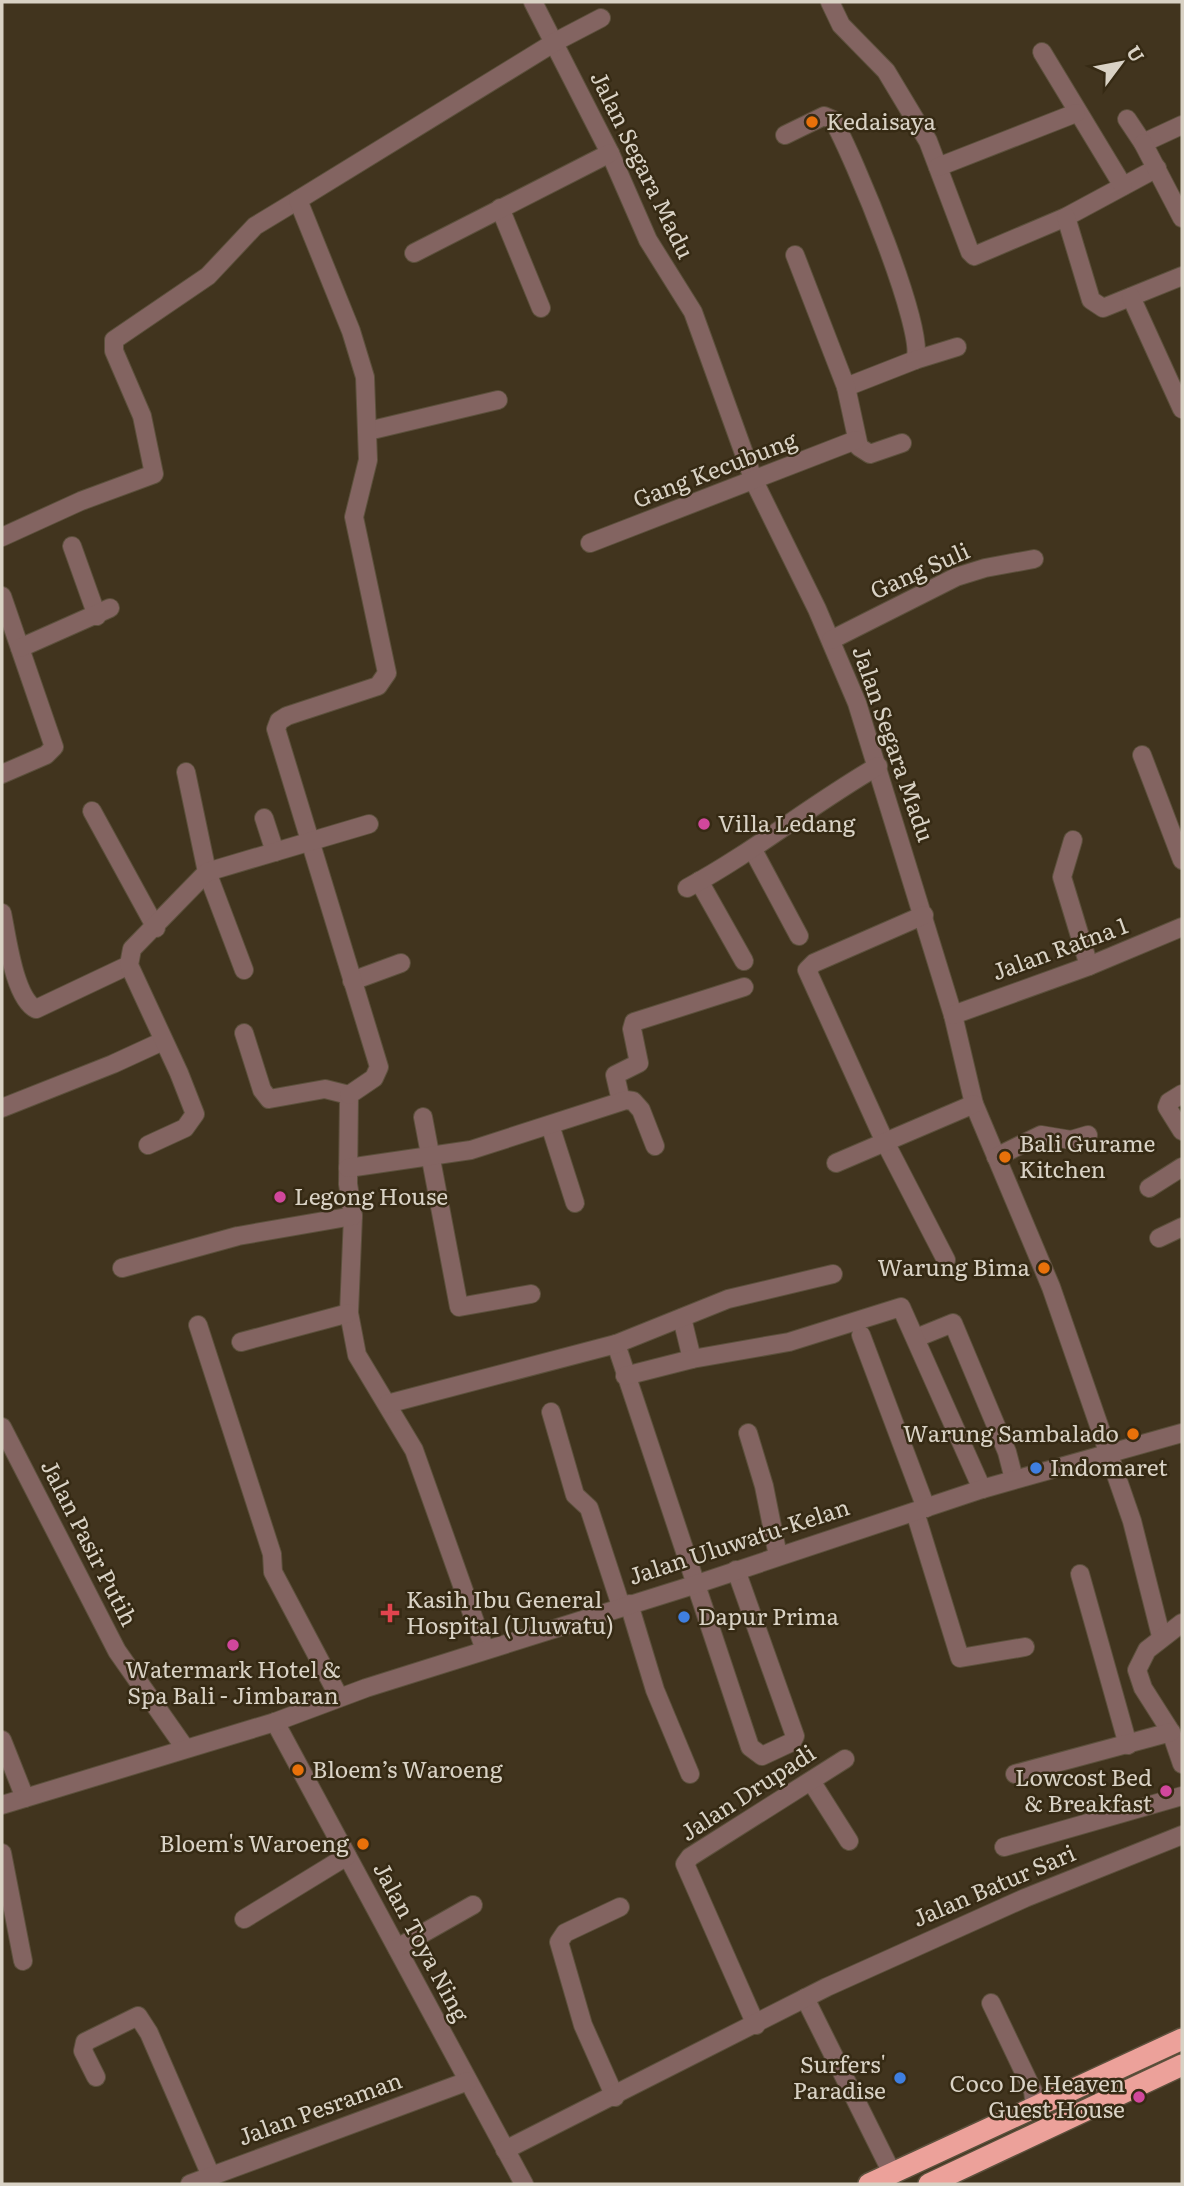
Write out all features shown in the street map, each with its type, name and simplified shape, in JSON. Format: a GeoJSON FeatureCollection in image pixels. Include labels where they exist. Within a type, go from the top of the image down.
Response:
{"type":"FeatureCollection","features":[{"type":"Feature","properties":{"kind":"highway"},"geometry":{"type":"LineString","coordinates":[[869,2184],[1182,2039]]}},
{"type":"Feature","properties":{"kind":"highway"},"geometry":{"type":"LineString","coordinates":[[929,2184],[1182,2065]]}},
{"type":"Feature","properties":{"kind":"street","name":"Jalan Segara Madu"},"geometry":{"type":"LineString","coordinates":[[533,2],[611,153],[648,240],[699,326],[754,481],[831,640],[857,703],[924,915],[953,1015],[974,1104],[1051,1287],[1106,1452]]}},
{"type":"Feature","properties":{"kind":"street"},"geometry":{"type":"LineString","coordinates":[[830,2],[841,25],[886,71],[928,141],[970,252],[974,256],[1066,217],[1157,168]]}},
{"type":"Feature","properties":{"kind":"street"},"geometry":{"type":"LineString","coordinates":[[2,537],[82,501],[154,474],[142,416],[115,354],[114,340],[208,276],[256,226],[555,42],[601,18]]}},
{"type":"Feature","properties":{"kind":"street"},"geometry":{"type":"LineString","coordinates":[[1042,52],[1076,113],[1123,186]]}},
{"type":"Feature","properties":{"kind":"street"},"geometry":{"type":"LineString","coordinates":[[939,167],[1076,113]]}},
{"type":"Feature","properties":{"kind":"street"},"geometry":{"type":"LineString","coordinates":[[785,135],[824,116],[833,120],[884,239],[914,326],[918,350],[915,360]]}},
{"type":"Feature","properties":{"kind":"street"},"geometry":{"type":"LineString","coordinates":[[1127,119],[1157,168],[1182,218]]}},
{"type":"Feature","properties":{"kind":"street"},"geometry":{"type":"LineString","coordinates":[[1143,143],[1182,125]]}},
{"type":"Feature","properties":{"kind":"street"},"geometry":{"type":"LineString","coordinates":[[414,253],[611,153]]}},
{"type":"Feature","properties":{"kind":"street"},"geometry":{"type":"LineString","coordinates":[[244,1033],[262,1090],[269,1098],[325,1089],[349,1095],[374,1078],[379,1067],[277,725],[287,716],[378,686],[387,675],[354,517],[367,468],[367,390],[359,356],[298,200]]}},
{"type":"Feature","properties":{"kind":"street"},"geometry":{"type":"LineString","coordinates":[[500,208],[541,308]]}},
{"type":"Feature","properties":{"kind":"street"},"geometry":{"type":"LineString","coordinates":[[1066,217],[1091,300],[1096,306],[1103,308],[1182,276]]}},
{"type":"Feature","properties":{"kind":"street"},"geometry":{"type":"LineString","coordinates":[[795,255],[846,387],[856,440],[861,450],[870,454],[902,443]]}},
{"type":"Feature","properties":{"kind":"street"},"geometry":{"type":"LineString","coordinates":[[1131,297],[1182,409]]}},
{"type":"Feature","properties":{"kind":"street"},"geometry":{"type":"LineString","coordinates":[[846,387],[957,346]]}},
{"type":"Feature","properties":{"kind":"street"},"geometry":{"type":"LineString","coordinates":[[368,431],[498,400]]}},
{"type":"Feature","properties":{"kind":"street","name":"Gang Kecubung"},"geometry":{"type":"LineString","coordinates":[[590,543],[856,440]]}},
{"type":"Feature","properties":{"kind":"street"},"geometry":{"type":"LineString","coordinates":[[20,648],[104,612],[72,546]]}},
{"type":"Feature","properties":{"kind":"street","name":"Gang Suli"},"geometry":{"type":"LineString","coordinates":[[831,640],[956,577],[985,568],[1034,559]]}},
{"type":"Feature","properties":{"kind":"street"},"geometry":{"type":"LineString","coordinates":[[2,596],[54,747],[46,755],[2,774]]}},
{"type":"Feature","properties":{"kind":"street"},"geometry":{"type":"LineString","coordinates":[[1142,755],[1182,860]]}},
{"type":"Feature","properties":{"kind":"street"},"geometry":{"type":"LineString","coordinates":[[744,961],[693,885],[752,850],[829,794],[878,766]]}},
{"type":"Feature","properties":{"kind":"street"},"geometry":{"type":"LineString","coordinates":[[186,772],[207,872],[244,970]]}},
{"type":"Feature","properties":{"kind":"street"},"geometry":{"type":"LineString","coordinates":[[92,811],[156,928]]}},
{"type":"Feature","properties":{"kind":"street"},"geometry":{"type":"LineString","coordinates":[[264,818],[275,852]]}},
{"type":"Feature","properties":{"kind":"street"},"geometry":{"type":"LineString","coordinates":[[148,1145],[185,1128],[195,1114],[129,965],[132,949],[156,928],[207,872],[369,824]]}},
{"type":"Feature","properties":{"kind":"street"},"geometry":{"type":"LineString","coordinates":[[1073,840],[1062,877],[1089,965]]}},
{"type":"Feature","properties":{"kind":"street"},"geometry":{"type":"LineString","coordinates":[[752,850],[799,936]]}},
{"type":"Feature","properties":{"kind":"street"},"geometry":{"type":"LineString","coordinates":[[2,913],[17,980],[32,1007],[42,1008],[129,965]]}},
{"type":"Feature","properties":{"kind":"street"},"geometry":{"type":"LineString","coordinates":[[924,915],[814,962],[807,969],[884,1140],[946,1260]]}},
{"type":"Feature","properties":{"kind":"street","name":"Jalan Ratna 1"},"geometry":{"type":"LineString","coordinates":[[953,1015],[1089,965],[1182,927]]}},
{"type":"Feature","properties":{"kind":"street"},"geometry":{"type":"LineString","coordinates":[[352,981],[401,963]]}},
{"type":"Feature","properties":{"kind":"street"},"geometry":{"type":"LineString","coordinates":[[621,1101],[615,1075],[639,1063],[632,1029],[634,1022],[744,987]]}},
{"type":"Feature","properties":{"kind":"street"},"geometry":{"type":"LineString","coordinates":[[2,1108],[163,1041]]}},
{"type":"Feature","properties":{"kind":"street"},"geometry":{"type":"LineString","coordinates":[[1182,1094],[1169,1102],[1167,1107],[1182,1131]]}},
{"type":"Feature","properties":{"kind":"street"},"geometry":{"type":"LineString","coordinates":[[349,1095],[348,1168],[353,1216],[349,1313],[357,1355],[420,1464],[485,1650]]}},
{"type":"Feature","properties":{"kind":"street"},"geometry":{"type":"LineString","coordinates":[[348,1168],[471,1150],[621,1101],[633,1101],[639,1106],[655,1146]]}},
{"type":"Feature","properties":{"kind":"street"},"geometry":{"type":"LineString","coordinates":[[836,1163],[884,1140],[974,1104]]}},
{"type":"Feature","properties":{"kind":"street"},"geometry":{"type":"LineString","coordinates":[[423,1117],[459,1307],[531,1294]]}},
{"type":"Feature","properties":{"kind":"street"},"geometry":{"type":"LineString","coordinates":[[550,1125],[575,1203]]}},
{"type":"Feature","properties":{"kind":"street"},"geometry":{"type":"LineString","coordinates":[[996,1157],[1041,1135],[1071,1140],[1088,1135]]}},
{"type":"Feature","properties":{"kind":"street"},"geometry":{"type":"LineString","coordinates":[[1149,1188],[1182,1167]]}},
{"type":"Feature","properties":{"kind":"street"},"geometry":{"type":"LineString","coordinates":[[122,1268],[238,1236],[353,1216]]}},
{"type":"Feature","properties":{"kind":"street"},"geometry":{"type":"LineString","coordinates":[[1159,1238],[1182,1227]]}},
{"type":"Feature","properties":{"kind":"street"},"geometry":{"type":"LineString","coordinates":[[387,1404],[616,1344],[729,1299],[833,1274]]}},
{"type":"Feature","properties":{"kind":"street"},"geometry":{"type":"LineString","coordinates":[[625,1376],[692,1359],[789,1342],[900,1307],[982,1489]]}},
{"type":"Feature","properties":{"kind":"street"},"geometry":{"type":"LineString","coordinates":[[241,1342],[349,1313]]}},
{"type":"Feature","properties":{"kind":"street"},"geometry":{"type":"LineString","coordinates":[[682,1318],[692,1359]]}},
{"type":"Feature","properties":{"kind":"street"},"geometry":{"type":"LineString","coordinates":[[916,1338],[953,1323],[1007,1452],[1014,1479]]}},
{"type":"Feature","properties":{"kind":"street"},"geometry":{"type":"LineString","coordinates":[[198,1325],[272,1554],[273,1572],[339,1697]]}},
{"type":"Feature","properties":{"kind":"street"},"geometry":{"type":"LineString","coordinates":[[861,1335],[920,1510],[958,1656],[964,1660],[1025,1647]]}},
{"type":"Feature","properties":{"kind":"street"},"geometry":{"type":"LineString","coordinates":[[616,1344],[750,1747],[755,1754],[765,1755],[792,1742],[794,1734],[736,1570]]}},
{"type":"Feature","properties":{"kind":"street"},"geometry":{"type":"LineString","coordinates":[[551,1412],[575,1495],[589,1508],[658,1699],[690,1774]]}},
{"type":"Feature","properties":{"kind":"street","name":"Jalan Pasir Putih"},"geometry":{"type":"LineString","coordinates":[[2,1427],[117,1651],[185,1748]]}},
{"type":"Feature","properties":{"kind":"street"},"geometry":{"type":"LineString","coordinates":[[748,1433],[764,1486],[778,1556]]}},
{"type":"Feature","properties":{"kind":"street","name":"Jalan Uluwatu-Kelan"},"geometry":{"type":"LineString","coordinates":[[2,1805],[275,1722],[339,1697],[697,1584],[982,1489],[1106,1452],[1182,1433]]}},
{"type":"Feature","properties":{"kind":"street"},"geometry":{"type":"LineString","coordinates":[[1106,1452],[1132,1521],[1161,1636]]}},
{"type":"Feature","properties":{"kind":"street"},"geometry":{"type":"LineString","coordinates":[[1080,1574],[1128,1745]]}},
{"type":"Feature","properties":{"kind":"street"},"geometry":{"type":"LineString","coordinates":[[1182,1623],[1161,1636],[1140,1658],[1137,1674],[1171,1732],[1182,1763]]}},
{"type":"Feature","properties":{"kind":"street","name":"Jalan Toya Ning"},"geometry":{"type":"LineString","coordinates":[[275,1722],[524,2184]]}},
{"type":"Feature","properties":{"kind":"street"},"geometry":{"type":"LineString","coordinates":[[1015,1774],[1171,1732]]}},
{"type":"Feature","properties":{"kind":"street"},"geometry":{"type":"LineString","coordinates":[[2,1740],[25,1798]]}},
{"type":"Feature","properties":{"kind":"street","name":"Jalan Drupadi"},"geometry":{"type":"LineString","coordinates":[[756,2025],[685,1864],[690,1857],[845,1759]]}},
{"type":"Feature","properties":{"kind":"street"},"geometry":{"type":"LineString","coordinates":[[811,1781],[849,1841]]}},
{"type":"Feature","properties":{"kind":"street"},"geometry":{"type":"LineString","coordinates":[[1004,1847],[1182,1796]]}},
{"type":"Feature","properties":{"kind":"street","name":"Jalan Batur Sari"},"geometry":{"type":"LineString","coordinates":[[805,1998],[1025,1898],[1182,1835]]}},
{"type":"Feature","properties":{"kind":"street"},"geometry":{"type":"LineString","coordinates":[[2,1853],[23,1961]]}},
{"type":"Feature","properties":{"kind":"street"},"geometry":{"type":"LineString","coordinates":[[244,1919],[347,1856]]}},
{"type":"Feature","properties":{"kind":"street"},"geometry":{"type":"LineString","coordinates":[[397,1948],[472,1905]]}},
{"type":"Feature","properties":{"kind":"street"},"geometry":{"type":"LineString","coordinates":[[615,2096],[583,2025],[559,1942],[565,1933],[620,1907]]}},
{"type":"Feature","properties":{"kind":"street"},"geometry":{"type":"LineString","coordinates":[[505,2150],[805,1998],[892,2173]]}},
{"type":"Feature","properties":{"kind":"street"},"geometry":{"type":"LineString","coordinates":[[991,2003],[1033,2091],[1035,2107]]}},
{"type":"Feature","properties":{"kind":"street"},"geometry":{"type":"LineString","coordinates":[[96,2077],[83,2051],[85,2042],[138,2016],[149,2034],[211,2176]]}},
{"type":"Feature","properties":{"kind":"street","name":"Jalan Pesraman"},"geometry":{"type":"LineString","coordinates":[[190,2184],[468,2081]]}},
{"type":"Feature","properties":{"kind":"place","name":"Kedaisaya"},"geometry":{"type":"Point","coordinates":[812,122]}},
{"type":"Feature","properties":{"kind":"place","name":"Villa Ledang"},"geometry":{"type":"Point","coordinates":[704,824]}},
{"type":"Feature","properties":{"kind":"place","name":"Bali Gurame Kitchen"},"geometry":{"type":"Point","coordinates":[1005,1157]}},
{"type":"Feature","properties":{"kind":"place","name":"Legong House"},"geometry":{"type":"Point","coordinates":[280,1197]}},
{"type":"Feature","properties":{"kind":"place","name":"Warung Bima"},"geometry":{"type":"Point","coordinates":[1044,1268]}},
{"type":"Feature","properties":{"kind":"place","name":"Warung Sambalado"},"geometry":{"type":"Point","coordinates":[1133,1434]}},
{"type":"Feature","properties":{"kind":"place","name":"Indomaret"},"geometry":{"type":"Point","coordinates":[1036,1468]}},
{"type":"Feature","properties":{"kind":"place","name":"Kasih Ibu General Hospital (Uluwatu)"},"geometry":{"type":"Point","coordinates":[390,1613]}},
{"type":"Feature","properties":{"kind":"place","name":"Dapur Prima"},"geometry":{"type":"Point","coordinates":[684,1617]}},
{"type":"Feature","properties":{"kind":"place","name":"Watermark Hotel & Spa Bali - Jimbaran"},"geometry":{"type":"Point","coordinates":[233,1645]}},
{"type":"Feature","properties":{"kind":"place","name":"Bloem’s Waroeng"},"geometry":{"type":"Point","coordinates":[298,1770]}},
{"type":"Feature","properties":{"kind":"place","name":"Lowcost Bed & Breakfast"},"geometry":{"type":"Point","coordinates":[1166,1791]}},
{"type":"Feature","properties":{"kind":"place","name":"Bloem's Waroeng"},"geometry":{"type":"Point","coordinates":[363,1844]}},
{"type":"Feature","properties":{"kind":"place","name":"Surfers' Paradise"},"geometry":{"type":"Point","coordinates":[900,2078]}},
{"type":"Feature","properties":{"kind":"place","name":"Coco De Heaven Guest House"},"geometry":{"type":"Point","coordinates":[1139,2097]}}]}
